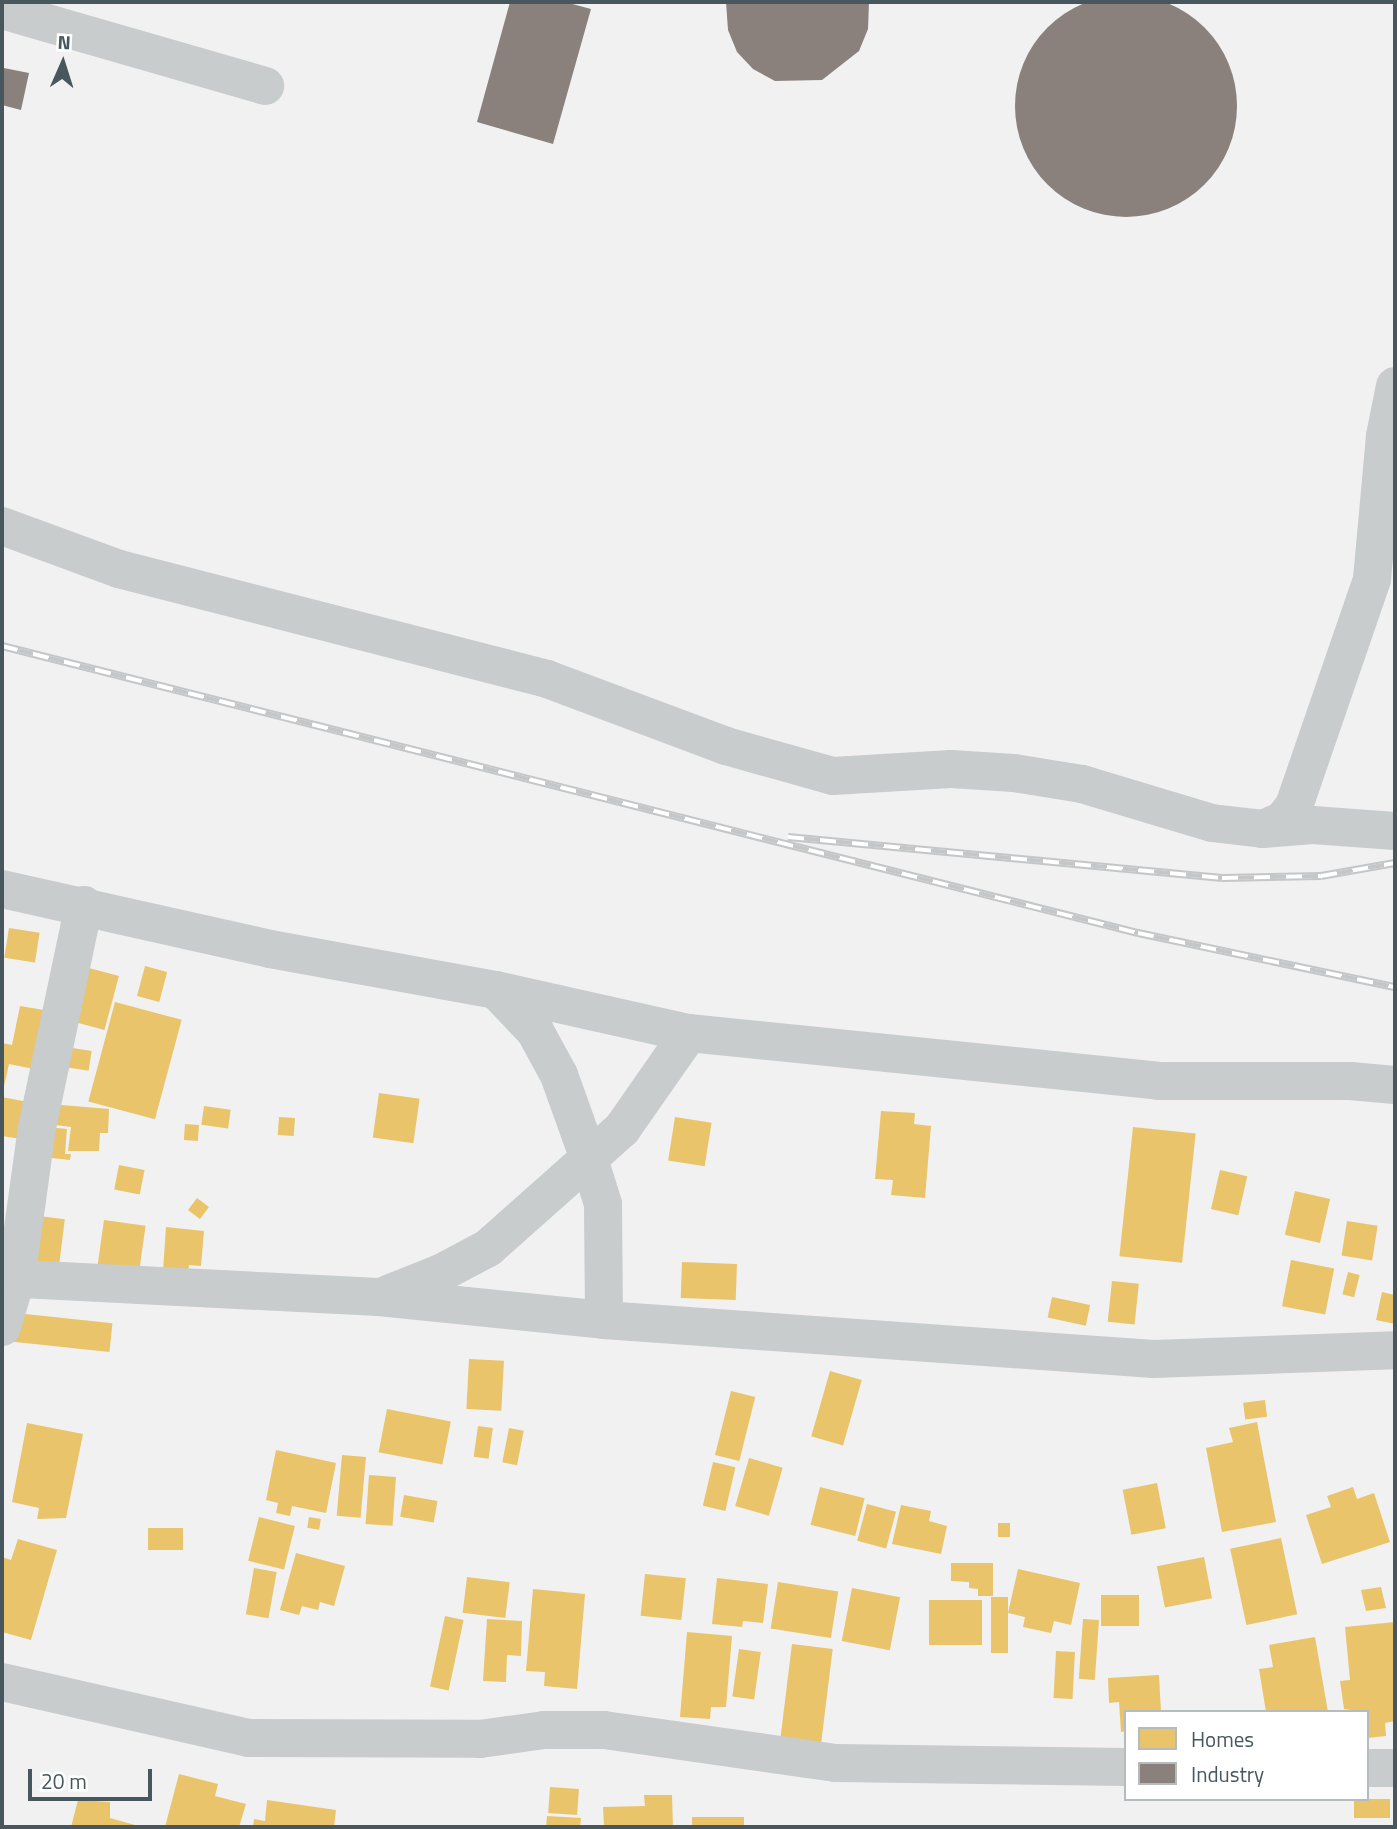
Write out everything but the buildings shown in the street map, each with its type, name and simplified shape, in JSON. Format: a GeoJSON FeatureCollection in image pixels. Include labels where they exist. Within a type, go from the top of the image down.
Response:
{"type":"FeatureCollection","features":[{"type":"Feature","properties":{"kind":"street"},"geometry":{"type":"LineString","coordinates":[[2,10],[265,86]]}},
{"type":"Feature","properties":{"kind":"street"},"geometry":{"type":"LineString","coordinates":[[1263,829],[1283,820],[1294,806],[1372,579],[1385,436],[1395,386]]}},
{"type":"Feature","properties":{"kind":"street"},"geometry":{"type":"LineString","coordinates":[[2,526],[119,569],[547,679],[726,746],[832,776],[951,769],[1014,773],[1082,784],[1212,823],[1263,829],[1313,825],[1395,831]]}},
{"type":"Feature","properties":{"kind":"street"},"geometry":{"type":"LineString","coordinates":[[2,889],[84,905],[270,949],[496,990],[689,1033],[1158,1081],[1350,1081],[1395,1085]]}},
{"type":"Feature","properties":{"kind":"street"},"geometry":{"type":"LineString","coordinates":[[2,1327],[37,1128],[84,905]]}},
{"type":"Feature","properties":{"kind":"street"},"geometry":{"type":"LineString","coordinates":[[496,990],[535,1031],[553,1064],[589,1159],[603,1204],[604,1320]]}},
{"type":"Feature","properties":{"kind":"street"},"geometry":{"type":"LineString","coordinates":[[379,1297],[441,1273],[488,1248],[622,1129],[689,1033]]}},
{"type":"Feature","properties":{"kind":"street"},"geometry":{"type":"LineString","coordinates":[[9,1278],[379,1297],[604,1320],[1154,1359],[1395,1350]]}},
{"type":"Feature","properties":{"kind":"street"},"geometry":{"type":"LineString","coordinates":[[2,1682],[248,1738],[480,1740],[544,1730],[604,1730],[836,1763],[1124,1767]]}},
{"type":"Feature","properties":{"kind":"street"},"geometry":{"type":"LineString","coordinates":[[1369,1768],[1395,1768]]}},
{"type":"Feature","properties":{"kind":"railway"},"geometry":{"type":"LineString","coordinates":[[2,646],[1138,933],[1395,987]]}},
{"type":"Feature","properties":{"kind":"railway"},"geometry":{"type":"LineString","coordinates":[[788,837],[1222,878],[1321,876],[1395,863]]}}]}
